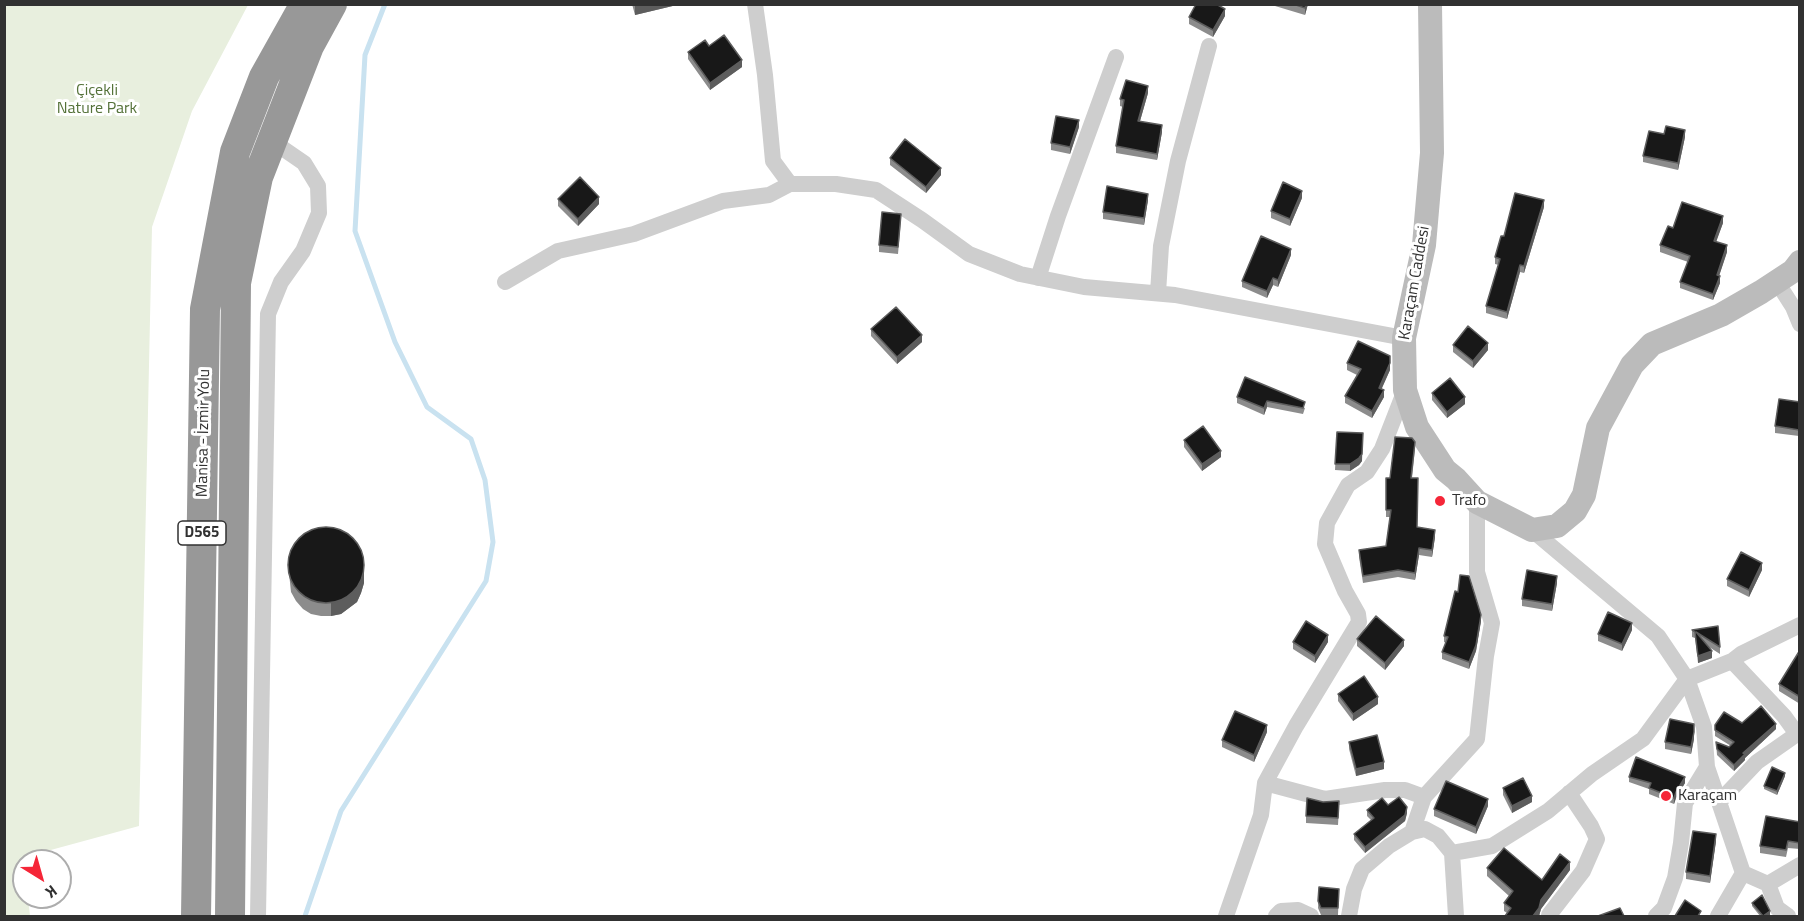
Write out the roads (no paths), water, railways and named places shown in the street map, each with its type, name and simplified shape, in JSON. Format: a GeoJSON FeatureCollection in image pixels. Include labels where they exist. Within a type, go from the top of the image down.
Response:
{"type":"FeatureCollection","features":[{"type":"Feature","properties":{"kind":"highway","name":"Manisa - İzmir Yolu"},"geometry":{"type":"LineString","coordinates":[[196,916],[206,309],[235,152],[264,77],[305,4]]}},
{"type":"Feature","properties":{"kind":"highway","name":"Manisa - İzmir Yolu"},"geometry":{"type":"LineString","coordinates":[[230,916],[236,282],[258,177],[309,46],[332,4]]}},
{"type":"Feature","properties":{"kind":"street"},"geometry":{"type":"LineString","coordinates":[[754,4],[765,75],[773,160],[790,184]]}},
{"type":"Feature","properties":{"kind":"street","name":"Karaçam Caddesi"},"geometry":{"type":"LineString","coordinates":[[1430,4],[1432,153],[1424,244],[1404,338],[1405,390],[1417,427],[1445,470],[1478,502],[1532,530]]}},
{"type":"Feature","properties":{"kind":"street"},"geometry":{"type":"LineString","coordinates":[[1158,293],[1161,246],[1178,161],[1209,46]]}},
{"type":"Feature","properties":{"kind":"street"},"geometry":{"type":"LineString","coordinates":[[1038,278],[1116,57]]}},
{"type":"Feature","properties":{"kind":"street"},"geometry":{"type":"LineString","coordinates":[[258,916],[268,314],[281,282],[303,251],[319,213],[318,186],[304,163],[272,141]]}},
{"type":"Feature","properties":{"kind":"street"},"geometry":{"type":"LineString","coordinates":[[505,282],[558,251],[634,234],[723,201],[769,195],[790,184],[836,184],[876,190],[969,254],[1020,274],[1084,287],[1186,297],[1404,338]]}},
{"type":"Feature","properties":{"kind":"street"},"geometry":{"type":"LineString","coordinates":[[1532,530],[1557,526],[1575,511],[1584,495],[1598,428],[1632,365],[1652,344],[1721,315],[1778,282],[1793,271],[1800,262]]}},
{"type":"Feature","properties":{"kind":"street"},"geometry":{"type":"LineString","coordinates":[[1778,282],[1800,324]]}},
{"type":"Feature","properties":{"kind":"street"},"geometry":{"type":"LineString","coordinates":[[1226,916],[1261,815],[1265,783],[1296,726],[1359,622],[1358,614],[1345,591],[1325,544],[1327,523],[1348,485],[1366,472],[1382,449],[1405,390]]}},
{"type":"Feature","properties":{"kind":"street"},"geometry":{"type":"LineString","coordinates":[[1412,832],[1424,797],[1477,739],[1492,623],[1477,572],[1478,502]]}},
{"type":"Feature","properties":{"kind":"street"},"geometry":{"type":"LineString","coordinates":[[1532,530],[1658,636],[1687,679],[1704,727],[1707,767],[1743,873],[1768,884],[1777,908],[1788,916]]}},
{"type":"Feature","properties":{"kind":"street"},"geometry":{"type":"LineString","coordinates":[[1452,853],[1492,846],[1548,811],[1592,774],[1643,738],[1687,679],[1732,661],[1741,654],[1800,625]]}},
{"type":"Feature","properties":{"kind":"street"},"geometry":{"type":"LineString","coordinates":[[1719,802],[1757,762],[1798,732],[1732,661]]}},
{"type":"Feature","properties":{"kind":"street"},"geometry":{"type":"LineString","coordinates":[[1656,916],[1664,908],[1674,878],[1681,843],[1685,803],[1707,767]]}},
{"type":"Feature","properties":{"kind":"street"},"geometry":{"type":"LineString","coordinates":[[1265,783],[1325,799],[1385,790],[1405,790],[1424,797]]}},
{"type":"Feature","properties":{"kind":"street"},"geometry":{"type":"LineString","coordinates":[[1550,916],[1583,871],[1597,839],[1569,793]]}},
{"type":"Feature","properties":{"kind":"street"},"geometry":{"type":"LineString","coordinates":[[1349,916],[1354,889],[1362,869],[1389,846],[1412,832],[1425,829],[1438,836],[1452,853],[1456,916]]}},
{"type":"Feature","properties":{"kind":"street"},"geometry":{"type":"LineString","coordinates":[[1768,884],[1800,865]]}},
{"type":"Feature","properties":{"kind":"street"},"geometry":{"type":"LineString","coordinates":[[1718,916],[1743,873]]}},
{"type":"Feature","properties":{"kind":"street"},"geometry":{"type":"LineString","coordinates":[[1276,916],[1281,911],[1298,910],[1311,916]]}},
{"type":"Feature","properties":{"kind":"waterway"},"geometry":{"type":"LineString","coordinates":[[305,916],[341,811],[486,581],[493,542],[485,480],[471,439],[427,407],[395,342],[355,231],[365,55],[385,4]]}},
{"type":"Feature","properties":{"kind":"place","name":"Trafo"},"geometry":{"type":"Point","coordinates":[1440,501]}},
{"type":"Feature","properties":{"kind":"place","name":"Karaçam"},"geometry":{"type":"Point","coordinates":[1666,796]}},
{"type":"Feature","properties":{"kind":"park label","name":"Çiçekli Nature Park"},"geometry":{"type":"Point","coordinates":[97,100]}}]}
